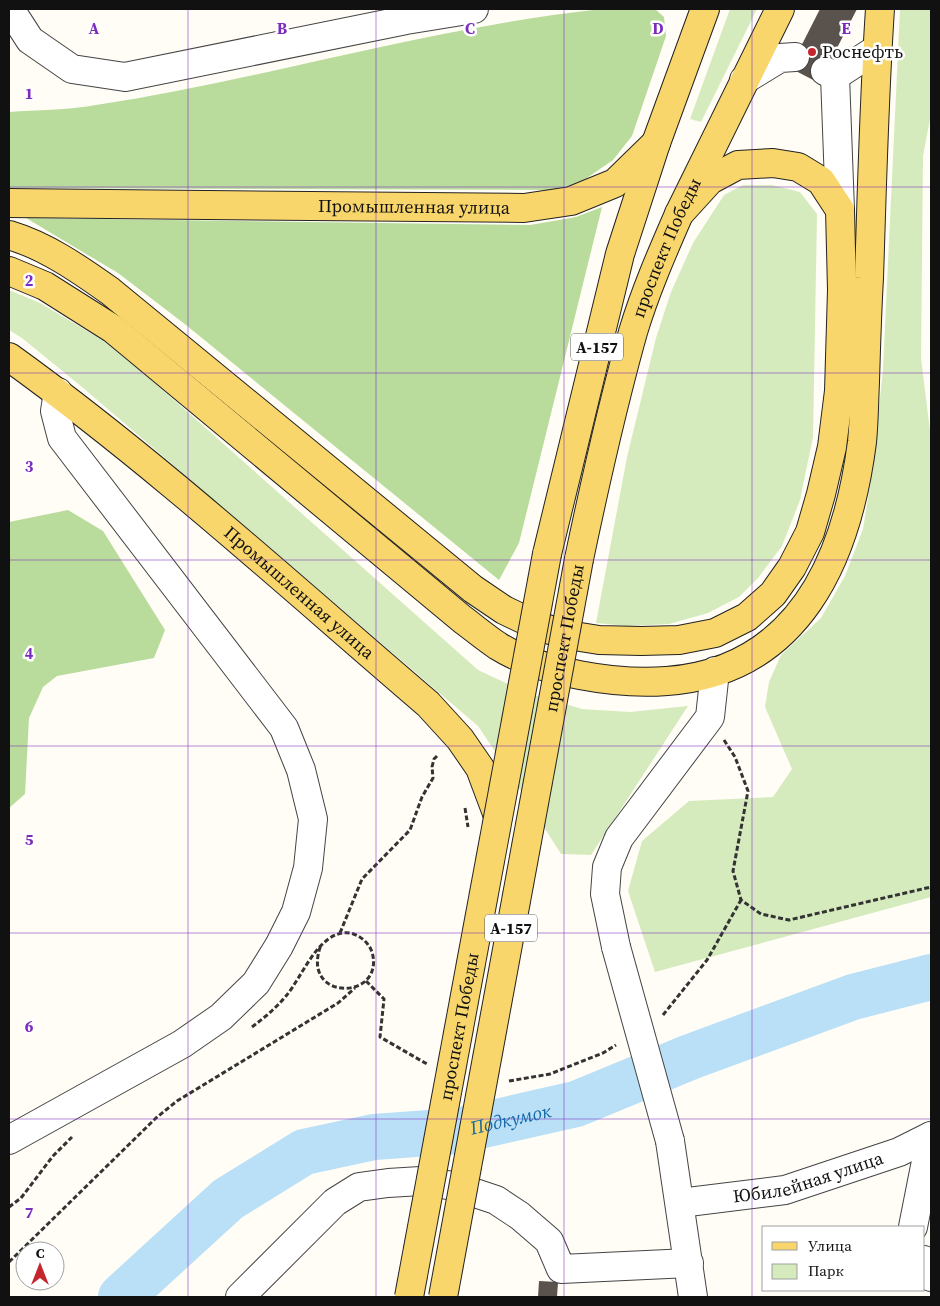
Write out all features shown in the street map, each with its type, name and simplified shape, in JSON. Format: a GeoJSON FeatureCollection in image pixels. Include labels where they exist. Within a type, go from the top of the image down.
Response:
{"type":"FeatureCollection","features":[{"type":"Feature","properties":{"kind":"main road","name":"Промышленная улица"},"geometry":{"type":"LineString","coordinates":[[9,203],[524,208],[571,201],[616,183],[656,143],[705,9]]}},
{"type":"Feature","properties":{"kind":"main road","name":"проспект Победы"},"geometry":{"type":"LineString","coordinates":[[443,1297],[579,559],[602,451],[634,331],[665,246],[780,9]]}},
{"type":"Feature","properties":{"kind":"main road"},"geometry":{"type":"LineString","coordinates":[[9,271],[45,286],[113,329],[454,613],[499,647],[538,664],[589,677],[647,682],[691,679],[715,672],[741,662],[775,640],[799,616],[817,587],[833,555],[847,518],[856,480],[862,440],[880,9]]}},
{"type":"Feature","properties":{"kind":"main road","name":"проспект Победы"},"geometry":{"type":"LineString","coordinates":[[409,1297],[547,554],[620,254],[656,143]]}},
{"type":"Feature","properties":{"kind":"main road"},"geometry":{"type":"LineString","coordinates":[[9,235],[70,263],[110,291],[472,589],[504,610],[550,630],[574,636],[599,640],[650,641],[679,640],[715,632],[747,617],[772,594],[792,567],[810,532],[832,447],[839,391],[842,290],[840,210],[821,181],[798,167],[773,163],[738,165],[710,180],[679,214]]}},
{"type":"Feature","properties":{"kind":"main road","name":"Промышленная улица"},"geometry":{"type":"LineString","coordinates":[[9,357],[58,392],[147,464],[428,704],[460,739],[480,768],[498,816]]}},
{"type":"Feature","properties":{"kind":"street"},"geometry":{"type":"LineString","coordinates":[[10,9],[30,40],[72,68],[126,76],[406,20],[474,9]]}},
{"type":"Feature","properties":{"kind":"street"},"geometry":{"type":"LineString","coordinates":[[840,210],[830,73],[877,50]]}},
{"type":"Feature","properties":{"kind":"street"},"geometry":{"type":"LineString","coordinates":[[744,80],[780,58],[795,57]]}},
{"type":"Feature","properties":{"kind":"street"},"geometry":{"type":"LineString","coordinates":[[16,1128],[182,1044],[221,1017],[256,983],[279,946],[296,912],[308,868],[313,819],[301,770],[284,728],[62,438],[55,411],[58,392]]}},
{"type":"Feature","properties":{"kind":"street"},"geometry":{"type":"LineString","coordinates":[[693,1297],[670,1141],[616,947],[605,894],[607,867],[619,838],[710,717],[715,672]]}},
{"type":"Feature","properties":{"kind":"street"},"geometry":{"type":"LineString","coordinates":[[912,1226],[931,1136]]}},
{"type":"Feature","properties":{"kind":"street","name":"Юбилейная улица"},"geometry":{"type":"LineString","coordinates":[[680,1203],[785,1190],[899,1152],[931,1136]]}},
{"type":"Feature","properties":{"kind":"street"},"geometry":{"type":"LineString","coordinates":[[240,1297],[335,1202],[360,1187],[388,1183],[421,1181],[454,1186],[496,1200],[520,1216],[549,1241],[561,1269],[688,1262]]}},
{"type":"Feature","properties":{"kind":"street"},"geometry":{"type":"LineString","coordinates":[[925,1262],[931,1277]]}},
{"type":"Feature","properties":{"kind":"path"},"geometry":{"type":"LineString","coordinates":[[710,717],[735,757],[748,791],[733,871],[741,900],[761,914],[789,920],[931,887]]}},
{"type":"Feature","properties":{"kind":"path"},"geometry":{"type":"LineString","coordinates":[[340,933],[362,879],[410,830],[422,797],[433,778],[432,767],[434,758],[443,752]]}},
{"type":"Feature","properties":{"kind":"path"},"geometry":{"type":"LineString","coordinates":[[662,1016],[706,960],[741,900]]}},
{"type":"Feature","properties":{"kind":"path"},"geometry":{"type":"LineString","coordinates":[[9,1262],[156,1118],[177,1101],[338,1003],[366,981],[372,971],[374,959],[370,948],[363,938],[352,933],[340,933],[329,937],[321,945],[316,957],[317,969],[323,979],[332,986],[344,989],[356,988]]}},
{"type":"Feature","properties":{"kind":"path"},"geometry":{"type":"LineString","coordinates":[[366,981],[384,999],[380,1037],[434,1068]]}},
{"type":"Feature","properties":{"kind":"path"},"geometry":{"type":"LineString","coordinates":[[502,1082],[550,1074],[603,1053],[620,1043]]}},
{"type":"Feature","properties":{"kind":"green space"},"geometry":{"type":"Polygon","coordinates":[[[602,9],[655,9],[664,17],[666,36],[632,136],[613,160],[584,180],[556,190],[9,188],[9,112],[85,107],[160,94],[412,40],[538,17],[602,9]]]}},
{"type":"Feature","properties":{"kind":"green space"},"geometry":{"type":"Polygon","coordinates":[[[730,9],[757,9],[701,122],[690,119],[730,9]]]}},
{"type":"Feature","properties":{"kind":"green space"},"geometry":{"type":"Polygon","coordinates":[[[900,9],[931,9],[931,114],[923,156],[921,358],[931,439],[931,897],[655,972],[628,891],[642,841],[689,801],[773,797],[792,769],[765,707],[769,682],[781,655],[821,618],[845,576],[863,529],[873,468],[883,369],[900,9]]]}},
{"type":"Feature","properties":{"kind":"green space"},"geometry":{"type":"Polygon","coordinates":[[[743,185],[772,185],[800,192],[817,214],[813,437],[800,500],[782,546],[758,578],[739,597],[708,613],[669,624],[627,626],[596,623],[627,457],[656,338],[671,292],[693,243],[724,195],[743,185]]]}},
{"type":"Feature","properties":{"kind":"green space"},"geometry":{"type":"Polygon","coordinates":[[[602,207],[519,543],[499,580],[186,325],[118,273],[26,218],[530,225],[576,217],[602,207]]]}},
{"type":"Feature","properties":{"kind":"green space"},"geometry":{"type":"Polygon","coordinates":[[[9,290],[40,303],[104,341],[156,384],[478,670],[527,693],[582,709],[630,712],[688,706],[591,855],[561,854],[478,726],[82,387],[22,338],[9,330],[9,290]]]}},
{"type":"Feature","properties":{"kind":"green space"},"geometry":{"type":"Polygon","coordinates":[[[68,510],[103,531],[165,630],[154,658],[57,676],[43,687],[29,718],[25,794],[9,808],[9,522],[68,510]]]}},
{"type":"Feature","properties":{"kind":"building"},"geometry":{"type":"Polygon","coordinates":[[[820,9],[857,9],[819,83],[790,68],[820,9]]]}},
{"type":"Feature","properties":{"kind":"building"},"geometry":{"type":"Polygon","coordinates":[[[539,1281],[558,1282],[557,1297],[538,1297],[539,1281]]]}},
{"type":"Feature","properties":{"kind":"waterway","name":"Подкумок"},"geometry":{"type":"LineString","coordinates":[[121,1297],[228,1199],[304,1152],[374,1137],[457,1131],[576,1104],[690,1057],[853,997],[931,977]]}},
{"type":"Feature","properties":{"kind":"place","name":"Роснефть"},"geometry":{"type":"Point","coordinates":[812,52]}}]}
